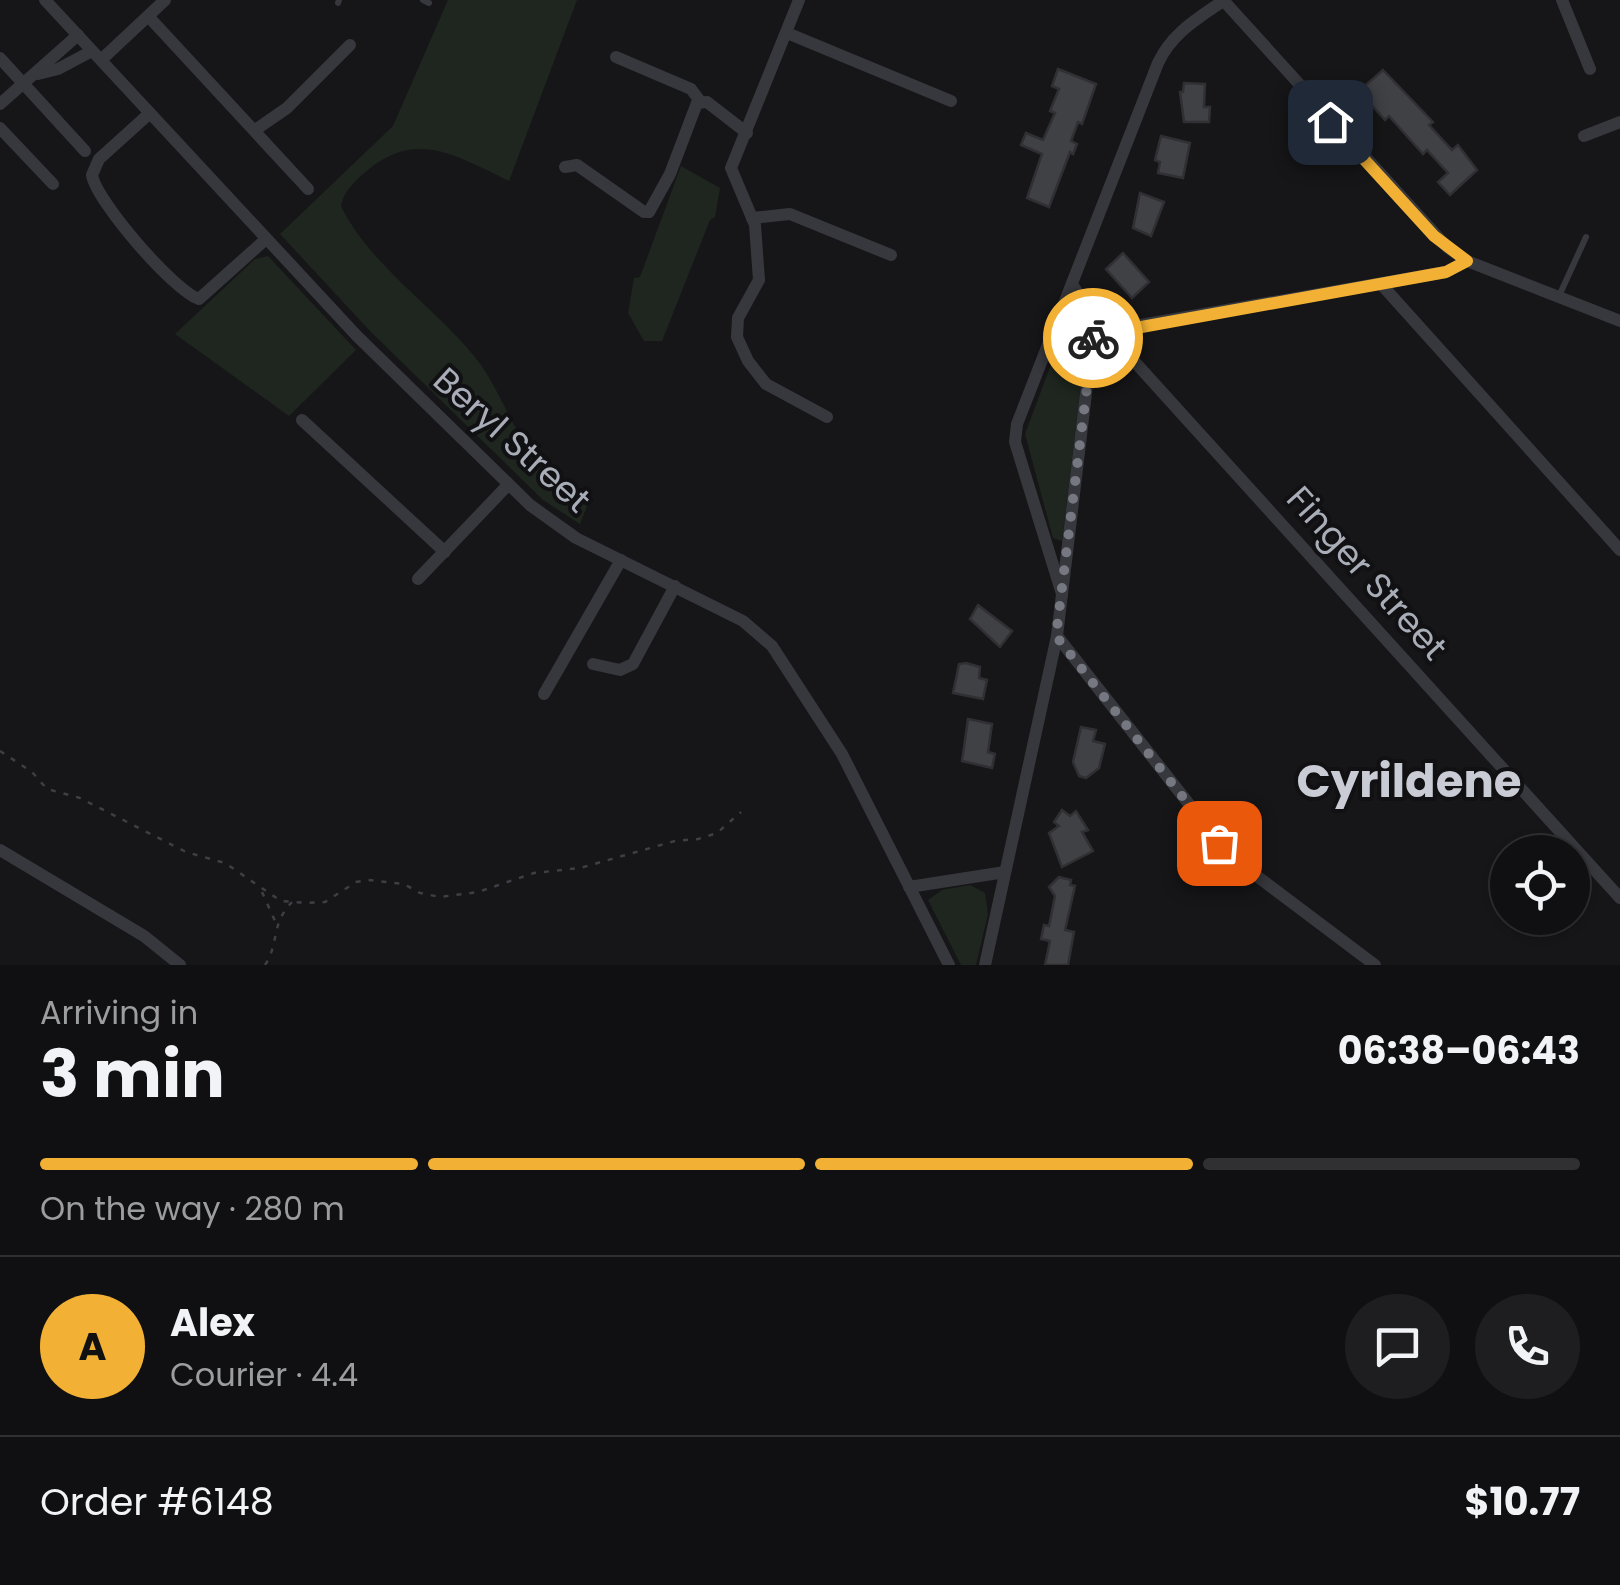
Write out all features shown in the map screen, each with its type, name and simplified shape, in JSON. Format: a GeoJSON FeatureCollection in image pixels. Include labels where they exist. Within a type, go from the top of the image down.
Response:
{"type":"FeatureCollection","features":[{"type":"Feature","properties":{"kind":"street","name":"Beryl Street"},"geometry":{"type":"LineString","coordinates":[[45,0],[357,336],[508,485],[557,527],[743,621],[785,662],[842,754],[949,965]]}},
{"type":"Feature","properties":{"kind":"street"},"geometry":{"type":"LineString","coordinates":[[30,79],[96,56],[165,0]]}},
{"type":"Feature","properties":{"kind":"street"},"geometry":{"type":"LineString","coordinates":[[799,0],[730,168],[752,218],[759,280],[738,318],[735,332],[748,361],[766,384],[827,418]]}},
{"type":"Feature","properties":{"kind":"street"},"geometry":{"type":"LineString","coordinates":[[1062,594],[1014,436],[1162,55],[1183,28],[1223,0],[1434,236],[1467,261],[1620,321]]}},
{"type":"Feature","properties":{"kind":"street"},"geometry":{"type":"LineString","coordinates":[[1562,0],[1590,70]]}},
{"type":"Feature","properties":{"kind":"street"},"geometry":{"type":"LineString","coordinates":[[148,16],[308,189]]}},
{"type":"Feature","properties":{"kind":"street"},"geometry":{"type":"LineString","coordinates":[[786,33],[951,100]]}},
{"type":"Feature","properties":{"kind":"street"},"geometry":{"type":"LineString","coordinates":[[0,104],[78,35]]}},
{"type":"Feature","properties":{"kind":"street"},"geometry":{"type":"LineString","coordinates":[[255,130],[286,108],[350,45]]}},
{"type":"Feature","properties":{"kind":"street"},"geometry":{"type":"LineString","coordinates":[[616,56],[692,89],[700,101],[707,102],[746,133]]}},
{"type":"Feature","properties":{"kind":"street"},"geometry":{"type":"LineString","coordinates":[[0,58],[30,79],[85,151]]}},
{"type":"Feature","properties":{"kind":"street"},"geometry":{"type":"LineString","coordinates":[[565,167],[577,165],[644,212],[650,212],[700,101]]}},
{"type":"Feature","properties":{"kind":"street"},"geometry":{"type":"LineString","coordinates":[[150,113],[100,158],[92,175],[98,194],[138,242],[184,291],[200,299],[266,239]]}},
{"type":"Feature","properties":{"kind":"street"},"geometry":{"type":"LineString","coordinates":[[1584,136],[1620,122]]}},
{"type":"Feature","properties":{"kind":"street"},"geometry":{"type":"LineString","coordinates":[[0,128],[53,184]]}},
{"type":"Feature","properties":{"kind":"street"},"geometry":{"type":"LineString","coordinates":[[752,218],[782,213],[795,216],[890,255]]}},
{"type":"Feature","properties":{"kind":"street"},"geometry":{"type":"LineString","coordinates":[[1106,331],[1446,272],[1467,261]]}},
{"type":"Feature","properties":{"kind":"street"},"geometry":{"type":"LineString","coordinates":[[1381,284],[1620,550]]}},
{"type":"Feature","properties":{"kind":"street","name":"Finger Street"},"geometry":{"type":"LineString","coordinates":[[1073,286],[1106,331],[1620,898]]}},
{"type":"Feature","properties":{"kind":"street"},"geometry":{"type":"LineString","coordinates":[[985,965],[1056,636],[1095,318]]}},
{"type":"Feature","properties":{"kind":"street"},"geometry":{"type":"LineString","coordinates":[[302,420],[445,552]]}},
{"type":"Feature","properties":{"kind":"street"},"geometry":{"type":"LineString","coordinates":[[418,579],[508,485]]}},
{"type":"Feature","properties":{"kind":"street"},"geometry":{"type":"LineString","coordinates":[[544,694],[621,560]]}},
{"type":"Feature","properties":{"kind":"street"},"geometry":{"type":"LineString","coordinates":[[592,664],[620,670],[634,664],[675,586]]}},
{"type":"Feature","properties":{"kind":"street"},"geometry":{"type":"LineString","coordinates":[[1056,636],[1229,855],[1376,965]]}},
{"type":"Feature","properties":{"kind":"street"},"geometry":{"type":"LineString","coordinates":[[0,850],[144,936],[180,965]]}},
{"type":"Feature","properties":{"kind":"street"},"geometry":{"type":"LineString","coordinates":[[909,887],[1005,872]]}},
{"type":"Feature","properties":{"kind":"lane"},"geometry":{"type":"LineString","coordinates":[[1558,297],[1586,237]]}},
{"type":"Feature","properties":{"kind":"path"},"geometry":{"type":"LineString","coordinates":[[0,751],[32,772],[47,789],[80,798],[186,852],[224,863],[281,901],[325,902],[356,882],[368,880],[404,884],[420,893],[440,897],[468,894],[534,873],[580,868],[674,841],[698,839],[717,833],[741,812]]}},
{"type":"Feature","properties":{"kind":"path"},"geometry":{"type":"LineString","coordinates":[[261,890],[276,922]]}},
{"type":"Feature","properties":{"kind":"path"},"geometry":{"type":"LineString","coordinates":[[265,965],[271,956],[276,922],[293,901]]}},
{"type":"Feature","properties":{"kind":"shaded area"},"geometry":{"type":"Polygon","coordinates":[[[448,0],[577,0],[509,181],[452,155],[418,149],[382,160],[363,174],[346,193],[341,206],[369,248],[478,361],[538,464],[570,493],[590,499],[580,524],[543,500],[370,331],[280,234],[393,126],[448,0]]]}},
{"type":"Feature","properties":{"kind":"shaded area"},"geometry":{"type":"Polygon","coordinates":[[[681,166],[720,188],[715,217],[710,220],[662,341],[644,341],[628,313],[634,278],[640,277],[681,166]]]}},
{"type":"Feature","properties":{"kind":"shaded area"},"geometry":{"type":"Polygon","coordinates":[[[268,256],[356,350],[289,416],[175,334],[255,259],[268,256]]]}},
{"type":"Feature","properties":{"kind":"shaded area"},"geometry":{"type":"Polygon","coordinates":[[[1071,311],[1080,312],[1087,334],[1062,541],[1053,538],[1025,434],[1071,311]]]}},
{"type":"Feature","properties":{"kind":"shaded area"},"geometry":{"type":"Polygon","coordinates":[[[970,885],[985,893],[988,914],[976,965],[961,965],[928,900],[942,890],[970,885]]]}},
{"type":"Feature","properties":{"kind":"building"},"geometry":{"type":"Polygon","coordinates":[[[1058,69],[1096,84],[1082,124],[1078,122],[1071,141],[1077,144],[1073,154],[1070,152],[1049,207],[1027,198],[1042,154],[1021,145],[1026,133],[1043,140],[1055,113],[1050,111],[1059,89],[1052,86],[1058,69]]]}},
{"type":"Feature","properties":{"kind":"building"},"geometry":{"type":"Polygon","coordinates":[[[1383,70],[1433,122],[1429,125],[1452,150],[1458,145],[1477,170],[1450,195],[1438,182],[1448,173],[1427,150],[1423,154],[1389,116],[1385,120],[1359,91],[1383,70]]]}},
{"type":"Feature","properties":{"kind":"building"},"geometry":{"type":"Polygon","coordinates":[[[1184,83],[1205,84],[1204,107],[1210,107],[1209,122],[1184,122],[1180,92],[1184,83]]]}},
{"type":"Feature","properties":{"kind":"building"},"geometry":{"type":"Polygon","coordinates":[[[1161,136],[1190,143],[1183,178],[1158,173],[1160,162],[1155,160],[1161,136]]]}},
{"type":"Feature","properties":{"kind":"building"},"geometry":{"type":"Polygon","coordinates":[[[1140,193],[1164,202],[1151,236],[1133,228],[1140,193]]]}},
{"type":"Feature","properties":{"kind":"building"},"geometry":{"type":"Polygon","coordinates":[[[1123,253],[1149,282],[1132,298],[1106,269],[1123,253]]]}},
{"type":"Feature","properties":{"kind":"building"},"geometry":{"type":"Polygon","coordinates":[[[978,605],[1012,631],[1000,647],[970,619],[978,605]]]}},
{"type":"Feature","properties":{"kind":"building"},"geometry":{"type":"Polygon","coordinates":[[[959,664],[980,667],[979,678],[987,680],[983,699],[953,693],[959,664]]]}},
{"type":"Feature","properties":{"kind":"building"},"geometry":{"type":"Polygon","coordinates":[[[968,719],[992,724],[988,752],[995,754],[992,768],[962,761],[968,719]]]}},
{"type":"Feature","properties":{"kind":"building"},"geometry":{"type":"Polygon","coordinates":[[[1081,727],[1096,730],[1093,741],[1105,744],[1099,768],[1086,778],[1079,776],[1073,762],[1081,727]]]}},
{"type":"Feature","properties":{"kind":"building"},"geometry":{"type":"Polygon","coordinates":[[[1062,810],[1070,816],[1076,811],[1088,830],[1082,832],[1093,851],[1062,867],[1049,833],[1059,826],[1054,822],[1062,810]]]}},
{"type":"Feature","properties":{"kind":"building"},"geometry":{"type":"Polygon","coordinates":[[[1059,877],[1071,880],[1070,885],[1075,886],[1065,930],[1074,932],[1068,965],[1045,965],[1050,941],[1041,939],[1044,925],[1049,926],[1055,896],[1049,887],[1059,877]]]}},
{"type":"Feature","properties":{"kind":"way so far"},"geometry":{"type":"LineString","coordinates":[[1093,338],[1056,636],[1134,730],[1219,843]]}},
{"type":"Feature","properties":{"kind":"district","name":"Cyrildene"},"geometry":{"type":"Point","coordinates":[1409,781]}},
{"type":"Feature","properties":{"kind":"route"},"geometry":{"type":"LineString","coordinates":[[1093,338],[1095,318],[1106,331],[1136,328],[1446,272],[1467,261],[1434,236],[1330,122]]}}]}
